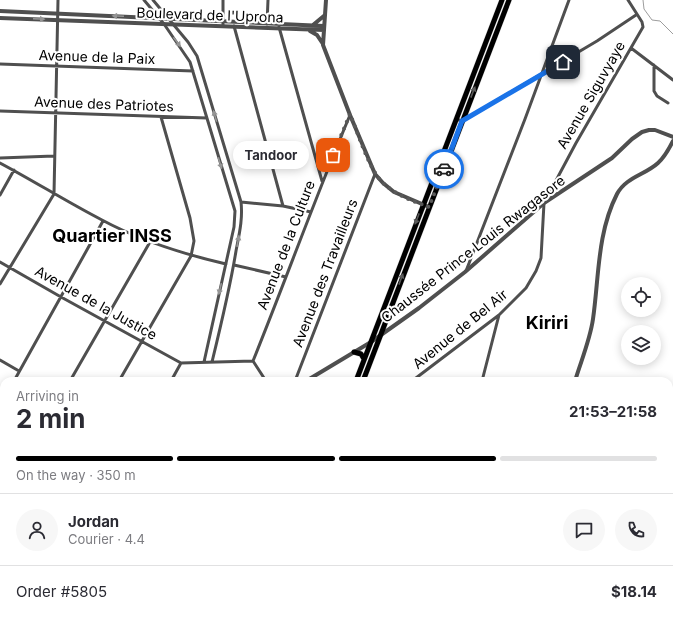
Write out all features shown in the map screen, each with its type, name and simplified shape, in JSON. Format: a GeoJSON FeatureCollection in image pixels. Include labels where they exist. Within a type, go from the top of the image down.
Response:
{"type":"FeatureCollection","features":[{"type":"Feature","properties":{"kind":"main road"},"geometry":{"type":"LineString","coordinates":[[357,377],[502,0]]}},
{"type":"Feature","properties":{"kind":"main road"},"geometry":{"type":"LineString","coordinates":[[365,377],[509,0]]}},
{"type":"Feature","properties":{"kind":"main road"},"geometry":{"type":"LineString","coordinates":[[488,35],[494,38]]}},
{"type":"Feature","properties":{"kind":"main road"},"geometry":{"type":"LineString","coordinates":[[400,264],[406,267]]}},
{"type":"Feature","properties":{"kind":"main road"},"geometry":{"type":"LineString","coordinates":[[385,323],[391,328]]}},
{"type":"Feature","properties":{"kind":"main road"},"geometry":{"type":"LineString","coordinates":[[354,352],[362,354],[364,359]]}},
{"type":"Feature","properties":{"kind":"street"},"geometry":{"type":"LineString","coordinates":[[0,284],[54,194],[58,0]]}},
{"type":"Feature","properties":{"kind":"street"},"geometry":{"type":"LineString","coordinates":[[144,0],[188,57],[194,72],[235,211],[234,227],[204,362]]}},
{"type":"Feature","properties":{"kind":"street"},"geometry":{"type":"LineString","coordinates":[[153,0],[188,42],[197,56],[241,202],[240,227],[234,265],[212,362]]}},
{"type":"Feature","properties":{"kind":"street"},"geometry":{"type":"LineString","coordinates":[[223,0],[223,26]]}},
{"type":"Feature","properties":{"kind":"street"},"geometry":{"type":"LineString","coordinates":[[267,28],[268,0]]}},
{"type":"Feature","properties":{"kind":"street"},"geometry":{"type":"LineString","coordinates":[[323,45],[326,0]]}},
{"type":"Feature","properties":{"kind":"street"},"geometry":{"type":"LineString","coordinates":[[465,272],[525,119],[569,0]]}},
{"type":"Feature","properties":{"kind":"street","name":"Avenue Siguvyaye"},"geometry":{"type":"LineString","coordinates":[[544,202],[643,27],[643,24],[628,0]]}},
{"type":"Feature","properties":{"kind":"street","name":"Boulevard de l'Uprona"},"geometry":{"type":"LineString","coordinates":[[0,11],[267,22],[313,25],[324,28]]}},
{"type":"Feature","properties":{"kind":"street"},"geometry":{"type":"LineString","coordinates":[[313,25],[325,15]]}},
{"type":"Feature","properties":{"kind":"street"},"geometry":{"type":"LineString","coordinates":[[456,119],[462,121],[540,76],[636,15]]}},
{"type":"Feature","properties":{"kind":"street","name":"Boulevard de l'Uprona"},"geometry":{"type":"LineString","coordinates":[[0,18],[310,30],[324,28]]}},
{"type":"Feature","properties":{"kind":"street"},"geometry":{"type":"LineString","coordinates":[[232,21],[283,206]]}},
{"type":"Feature","properties":{"kind":"street"},"geometry":{"type":"LineString","coordinates":[[279,23],[322,181]]}},
{"type":"Feature","properties":{"kind":"street"},"geometry":{"type":"LineString","coordinates":[[310,30],[317,35],[323,45],[375,174],[394,192],[429,207]]}},
{"type":"Feature","properties":{"kind":"street"},"geometry":{"type":"LineString","coordinates":[[631,48],[673,80]]}},
{"type":"Feature","properties":{"kind":"street","name":"Avenue de la Paix"},"geometry":{"type":"LineString","coordinates":[[0,64],[194,72]]}},
{"type":"Feature","properties":{"kind":"street"},"geometry":{"type":"LineString","coordinates":[[654,65],[654,91],[668,103]]}},
{"type":"Feature","properties":{"kind":"street","name":"Avenue des Patriotes"},"geometry":{"type":"LineString","coordinates":[[0,111],[207,118]]}},
{"type":"Feature","properties":{"kind":"street","name":"Avenue de la Culture"},"geometry":{"type":"LineString","coordinates":[[253,361],[312,212],[322,181],[350,114]]}},
{"type":"Feature","properties":{"kind":"street"},"geometry":{"type":"LineString","coordinates":[[121,377],[191,256],[194,241],[190,218],[161,117]]}},
{"type":"Feature","properties":{"kind":"street","name":"Chaussée Prince Louis Rwagasore"},"geometry":{"type":"LineString","coordinates":[[313,377],[371,342],[391,328],[465,272],[544,202],[612,158],[632,139],[642,132],[655,130],[673,137]]}},
{"type":"Feature","properties":{"kind":"street"},"geometry":{"type":"LineString","coordinates":[[576,377],[591,328],[603,237],[612,207],[622,187],[632,178],[658,163],[666,155],[673,141]]}},
{"type":"Feature","properties":{"kind":"street"},"geometry":{"type":"LineString","coordinates":[[0,158],[54,156]]}},
{"type":"Feature","properties":{"kind":"street"},"geometry":{"type":"LineString","coordinates":[[0,163],[103,221],[150,242],[191,256],[226,264]]}},
{"type":"Feature","properties":{"kind":"street"},"geometry":{"type":"LineString","coordinates":[[0,195],[14,170]]}},
{"type":"Feature","properties":{"kind":"street","name":"Avenue des Travailleurs"},"geometry":{"type":"LineString","coordinates":[[297,377],[375,174]]}},
{"type":"Feature","properties":{"kind":"street"},"geometry":{"type":"LineString","coordinates":[[241,202],[283,206],[312,212]]}},
{"type":"Feature","properties":{"kind":"street","name":"Avenue de Bel Air"},"geometry":{"type":"LineString","coordinates":[[417,377],[499,315],[526,288],[539,264],[544,202]]}},
{"type":"Feature","properties":{"kind":"street"},"geometry":{"type":"LineString","coordinates":[[16,377],[103,221]]}},
{"type":"Feature","properties":{"kind":"street"},"geometry":{"type":"LineString","coordinates":[[72,377],[150,242]]}},
{"type":"Feature","properties":{"kind":"street","name":"Avenue de la Justice"},"geometry":{"type":"LineString","coordinates":[[0,262],[60,297],[181,363]]}},
{"type":"Feature","properties":{"kind":"street"},"geometry":{"type":"LineString","coordinates":[[234,265],[286,277]]}},
{"type":"Feature","properties":{"kind":"street"},"geometry":{"type":"LineString","coordinates":[[483,377],[499,315]]}},
{"type":"Feature","properties":{"kind":"street"},"geometry":{"type":"LineString","coordinates":[[0,360],[19,371]]}},
{"type":"Feature","properties":{"kind":"street"},"geometry":{"type":"LineString","coordinates":[[173,377],[181,363],[253,361],[263,377]]}},
{"type":"Feature","properties":{"kind":"waterway"},"geometry":{"type":"LineString","coordinates":[[643,0],[644,9],[652,20],[660,21],[673,34]]}},
{"type":"Feature","properties":{"kind":"way so far"},"geometry":{"type":"LineString","coordinates":[[333,155],[350,114],[375,174],[394,192],[429,207],[444,169]]}},
{"type":"Feature","properties":{"kind":"place","name":"Tandoor"},"geometry":{"type":"Point","coordinates":[333,155]}},
{"type":"Feature","properties":{"kind":"district","name":"Quartier INSS"},"geometry":{"type":"Point","coordinates":[112,236]}},
{"type":"Feature","properties":{"kind":"district","name":"Kiriri"},"geometry":{"type":"Point","coordinates":[547,323]}},
{"type":"Feature","properties":{"kind":"route"},"geometry":{"type":"LineString","coordinates":[[444,169],[462,121],[563,62]]}}]}
